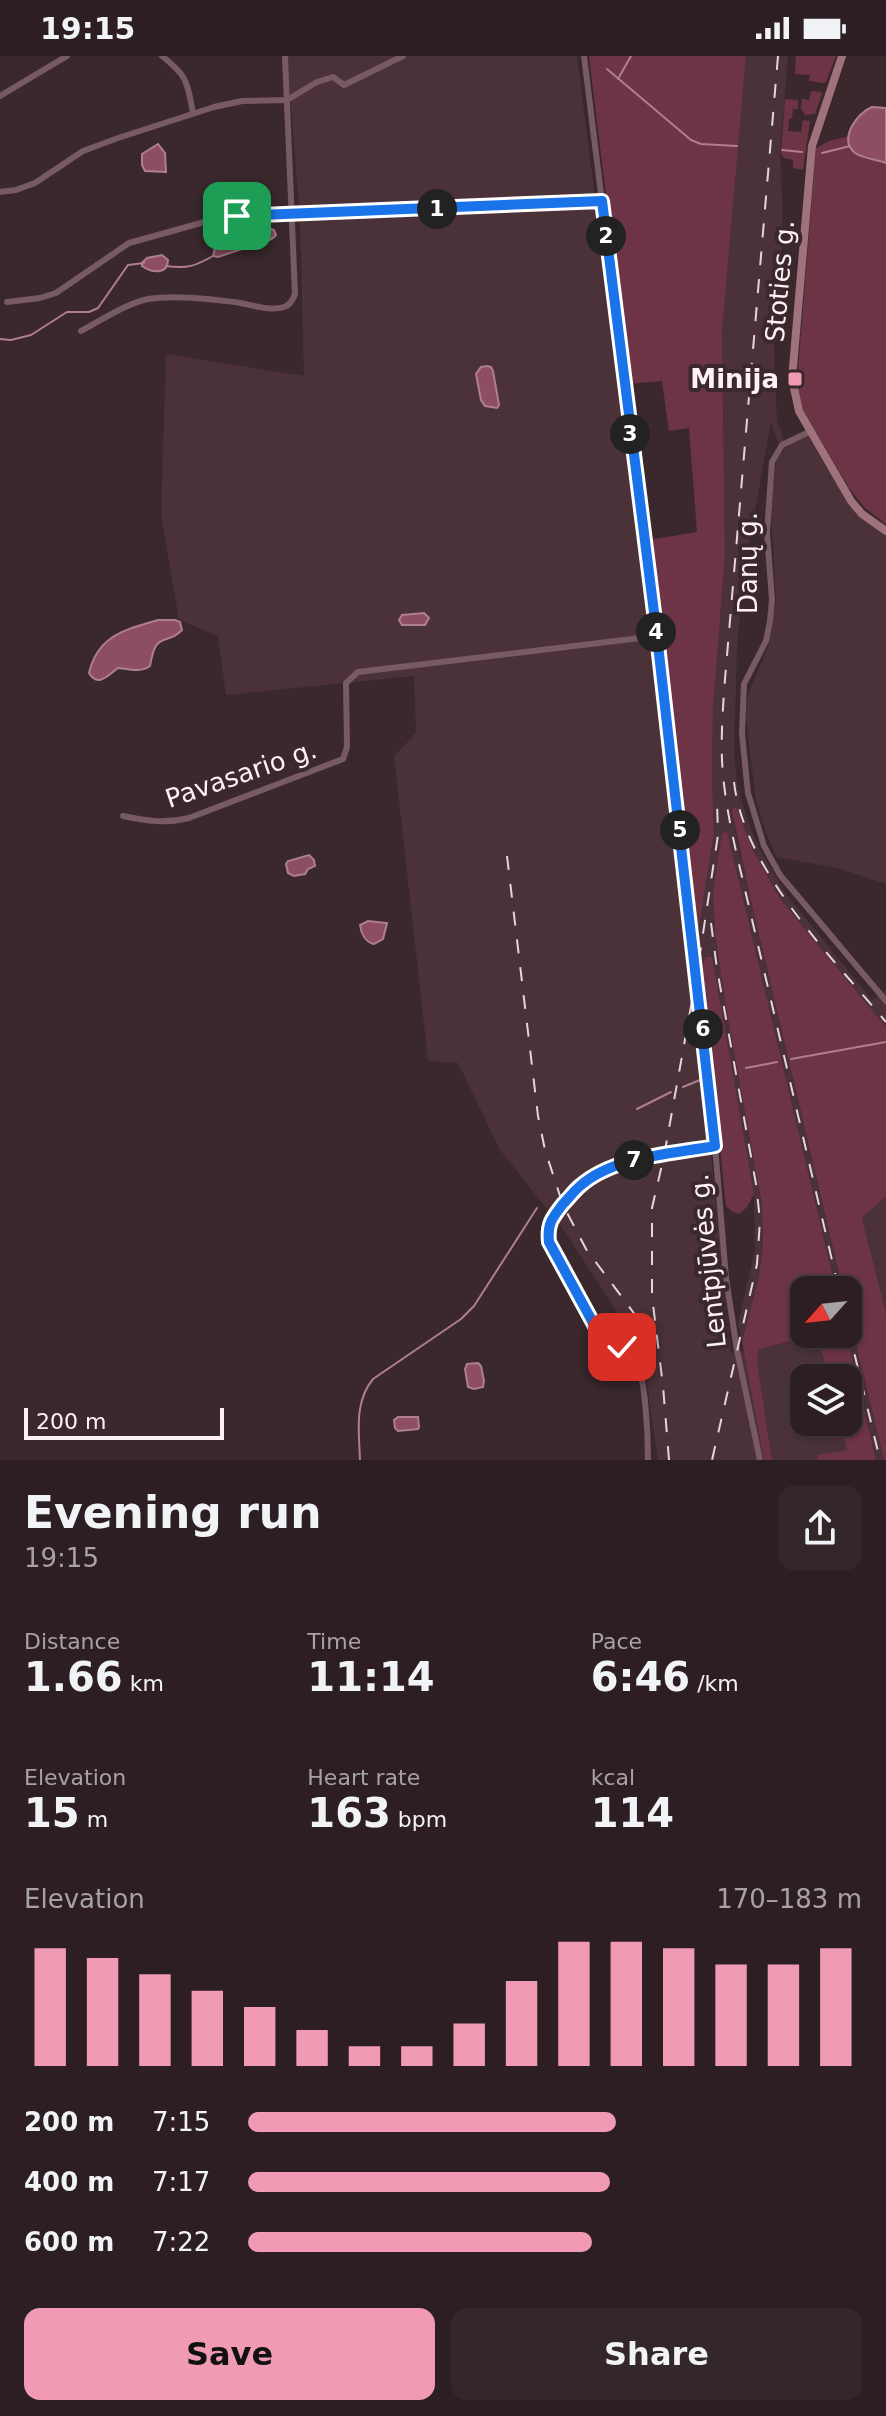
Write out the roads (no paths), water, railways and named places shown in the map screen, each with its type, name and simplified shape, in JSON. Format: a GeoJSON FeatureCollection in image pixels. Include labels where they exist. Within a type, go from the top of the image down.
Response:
{"type":"FeatureCollection","features":[{"type":"Feature","properties":{"kind":"main road","name":"Stoties g."},"geometry":{"type":"LineString","coordinates":[[842,56],[812,146],[793,366],[795,397],[811,431],[857,509],[886,531]]}},
{"type":"Feature","properties":{"kind":"street"},"geometry":{"type":"LineString","coordinates":[[0,96],[67,56]]}},
{"type":"Feature","properties":{"kind":"street"},"geometry":{"type":"LineString","coordinates":[[162,56],[186,78],[193,113]]}},
{"type":"Feature","properties":{"kind":"street"},"geometry":{"type":"LineString","coordinates":[[81,331],[148,300],[172,298],[235,302],[276,309],[292,302],[295,294],[293,214],[285,56]]}},
{"type":"Feature","properties":{"kind":"street"},"geometry":{"type":"LineString","coordinates":[[0,192],[35,183],[83,151],[193,113],[242,101],[287,100],[317,82],[333,77],[344,85],[403,56]]}},
{"type":"Feature","properties":{"kind":"street","name":"Lentpjūvės g."},"geometry":{"type":"LineString","coordinates":[[584,56],[657,636],[715,1146],[726,1278],[737,1350],[760,1460]]}},
{"type":"Feature","properties":{"kind":"street"},"geometry":{"type":"LineString","coordinates":[[7,302],[56,293],[129,243],[219,218],[602,201]]}},
{"type":"Feature","properties":{"kind":"street","name":"Danų g."},"geometry":{"type":"LineString","coordinates":[[811,431],[782,445],[772,462],[767,533],[772,600],[770,621],[766,641],[744,684],[742,734],[748,793],[764,846],[780,875],[886,1001]]}},
{"type":"Feature","properties":{"kind":"street","name":"Pavasario g."},"geometry":{"type":"LineString","coordinates":[[123,816],[168,823],[189,818],[343,759],[347,747],[346,683],[358,672],[657,636]]}},
{"type":"Feature","properties":{"kind":"street"},"geometry":{"type":"LineString","coordinates":[[648,1460],[640,1368],[633,1355],[603,1338],[597,1330],[549,1242],[547,1228],[579,1186],[612,1167],[715,1146]]}},
{"type":"Feature","properties":{"kind":"waterway"},"geometry":{"type":"LineString","coordinates":[[618,79],[631,56]]}},
{"type":"Feature","properties":{"kind":"waterway"},"geometry":{"type":"LineString","coordinates":[[607,69],[691,140],[701,144],[737,146]]}},
{"type":"Feature","properties":{"kind":"waterway"},"geometry":{"type":"LineString","coordinates":[[822,153],[850,146]]}},
{"type":"Feature","properties":{"kind":"waterway"},"geometry":{"type":"LineString","coordinates":[[782,150],[802,152]]}},
{"type":"Feature","properties":{"kind":"waterway"},"geometry":{"type":"LineString","coordinates":[[166,266],[191,266],[213,256]]}},
{"type":"Feature","properties":{"kind":"waterway"},"geometry":{"type":"LineString","coordinates":[[0,339],[31,335],[67,312],[89,312],[98,308],[128,265],[144,263]]}},
{"type":"Feature","properties":{"kind":"waterway"},"geometry":{"type":"LineString","coordinates":[[791,1059],[886,1042]]}},
{"type":"Feature","properties":{"kind":"waterway"},"geometry":{"type":"LineString","coordinates":[[746,1068],[777,1062]]}},
{"type":"Feature","properties":{"kind":"waterway"},"geometry":{"type":"LineString","coordinates":[[683,1087],[700,1080]]}},
{"type":"Feature","properties":{"kind":"waterway"},"geometry":{"type":"LineString","coordinates":[[637,1109],[671,1092]]}},
{"type":"Feature","properties":{"kind":"waterway"},"geometry":{"type":"LineString","coordinates":[[360,1460],[360,1407],[373,1379],[461,1319],[474,1306],[537,1208]]}},
{"type":"Feature","properties":{"kind":"railway"},"geometry":{"type":"LineString","coordinates":[[778,56],[725,679],[722,760],[735,848],[836,1276]]}},
{"type":"Feature","properties":{"kind":"railway"},"geometry":{"type":"LineString","coordinates":[[734,782],[741,815],[772,879],[816,940],[886,1022]]}},
{"type":"Feature","properties":{"kind":"railway"},"geometry":{"type":"LineString","coordinates":[[669,1460],[652,1296],[652,1208],[697,973],[718,835],[717,802]]}},
{"type":"Feature","properties":{"kind":"railway"},"geometry":{"type":"LineString","coordinates":[[507,856],[538,1116],[545,1150],[563,1205],[586,1249],[642,1324],[652,1353]]}},
{"type":"Feature","properties":{"kind":"railway"},"geometry":{"type":"LineString","coordinates":[[711,923],[760,1220],[757,1264],[712,1460]]}},
{"type":"Feature","properties":{"kind":"railway"},"geometry":{"type":"LineString","coordinates":[[853,1348],[880,1460]]}},
{"type":"Feature","properties":{"kind":"place","name":"Minija"},"geometry":{"type":"Point","coordinates":[795,379]}}]}
